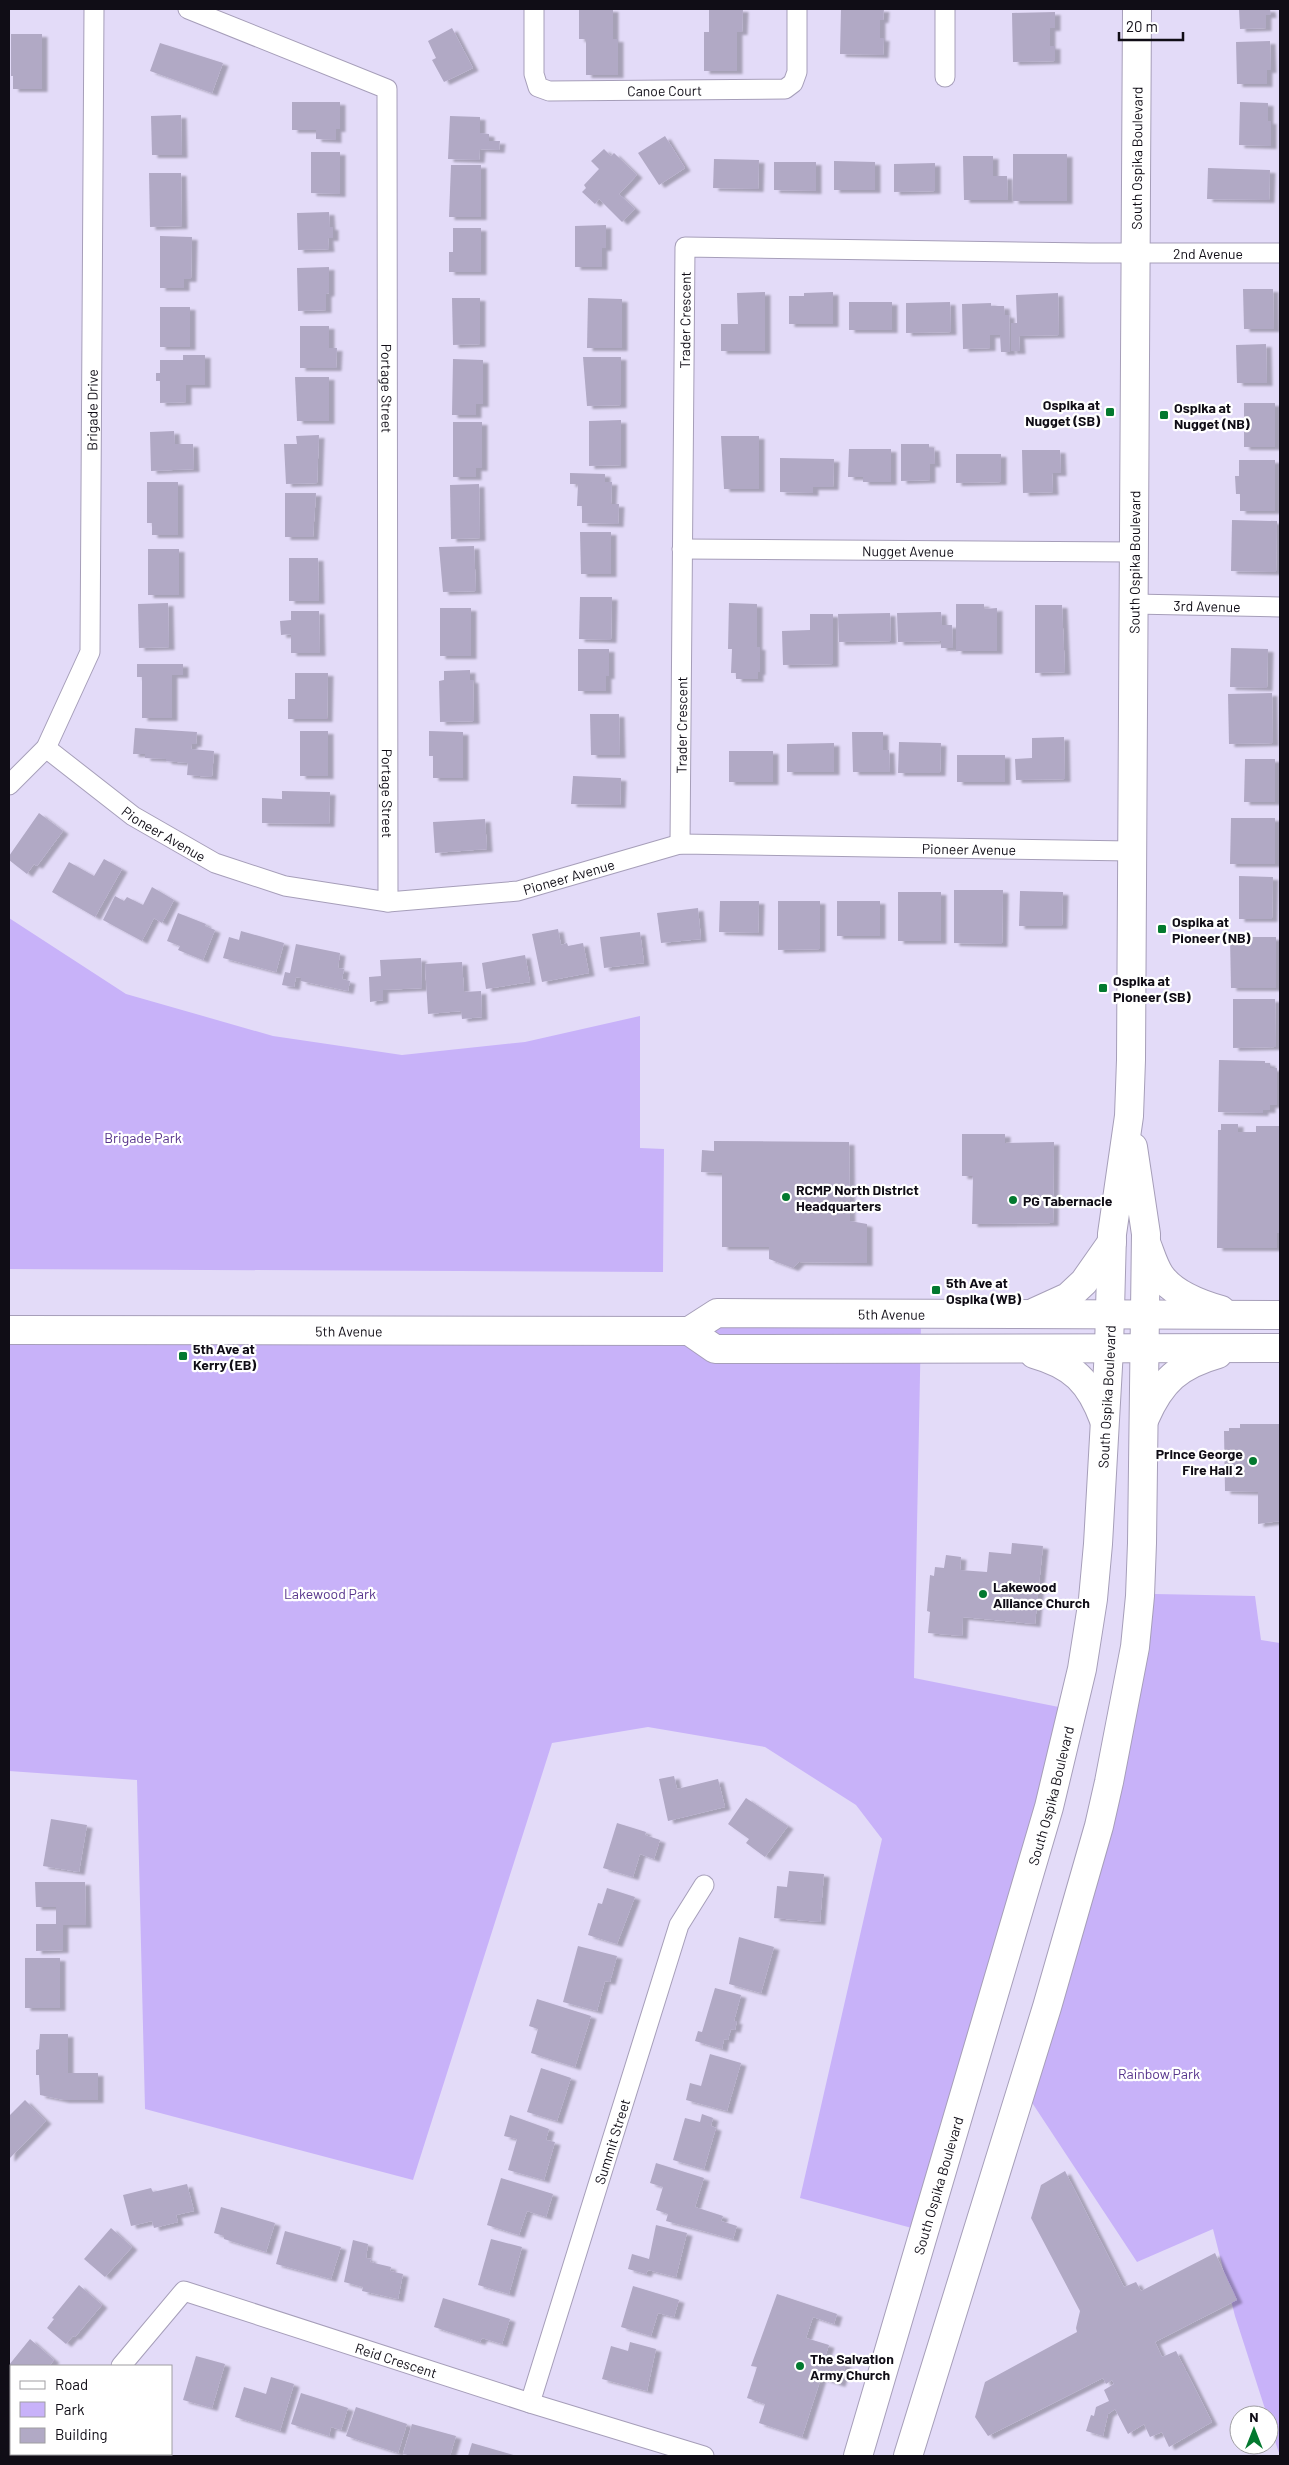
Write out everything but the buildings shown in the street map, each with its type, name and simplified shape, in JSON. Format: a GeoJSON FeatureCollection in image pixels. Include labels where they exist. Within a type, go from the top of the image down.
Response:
{"type":"FeatureCollection","features":[{"type":"Feature","properties":{"kind":"main road","name":"South Ospika Boulevard"},"geometry":{"type":"LineString","coordinates":[[858,2456],[1049,1807],[1082,1669],[1093,1599],[1109,1349],[1112,1242],[1129,1116],[1137,9]]}},
{"type":"Feature","properties":{"kind":"main road","name":"South Ospika Boulevard"},"geometry":{"type":"LineString","coordinates":[[908,2456],[1047,2007],[1109,1782],[1135,1646],[1140,1596],[1144,1422],[1145,1242],[1129,1116]]}},
{"type":"Feature","properties":{"kind":"main road"},"geometry":{"type":"LineString","coordinates":[[1029,1315],[1068,1297],[1084,1282],[1112,1242]]}},
{"type":"Feature","properties":{"kind":"main road"},"geometry":{"type":"LineString","coordinates":[[1145,1242],[1160,1275],[1172,1288],[1201,1304],[1236,1315]]}},
{"type":"Feature","properties":{"kind":"main road","name":"5th Avenue"},"geometry":{"type":"LineString","coordinates":[[9,1330],[688,1331],[717,1313],[1280,1315]]}},
{"type":"Feature","properties":{"kind":"main road"},"geometry":{"type":"LineString","coordinates":[[688,1331],[715,1349],[1280,1348]]}},
{"type":"Feature","properties":{"kind":"main road"},"geometry":{"type":"LineString","coordinates":[[1144,1422],[1152,1403],[1164,1384],[1176,1373],[1189,1364],[1237,1348]]}},
{"type":"Feature","properties":{"kind":"main road"},"geometry":{"type":"LineString","coordinates":[[1013,1349],[1057,1362],[1070,1370],[1093,1393],[1105,1424]]}},
{"type":"Feature","properties":{"kind":"street","name":"Brigade Drive"},"geometry":{"type":"LineString","coordinates":[[9,785],[46,748],[90,652],[94,9]]}},
{"type":"Feature","properties":{"kind":"street","name":"Portage Street"},"geometry":{"type":"LineString","coordinates":[[188,9],[387,89],[388,902]]}},
{"type":"Feature","properties":{"kind":"street","name":"Canoe Court"},"geometry":{"type":"LineString","coordinates":[[534,9],[534,74],[538,87],[549,91],[785,89],[793,83],[797,72],[797,9]]}},
{"type":"Feature","properties":{"kind":"street"},"geometry":{"type":"LineString","coordinates":[[945,9],[945,77]]}},
{"type":"Feature","properties":{"kind":"street","name":"Trader Crescent"},"geometry":{"type":"LineString","coordinates":[[680,844],[685,247],[1135,254]]}},
{"type":"Feature","properties":{"kind":"street","name":"2nd Avenue"},"geometry":{"type":"LineString","coordinates":[[1135,254],[1280,253]]}},
{"type":"Feature","properties":{"kind":"street","name":"Nugget Avenue"},"geometry":{"type":"LineString","coordinates":[[682,548],[1134,552]]}},
{"type":"Feature","properties":{"kind":"street","name":"3rd Avenue"},"geometry":{"type":"LineString","coordinates":[[1133,604],[1280,607]]}},
{"type":"Feature","properties":{"kind":"street","name":"Pioneer Avenue"},"geometry":{"type":"LineString","coordinates":[[46,748],[133,816],[215,863],[285,886],[388,902],[518,891],[680,844],[1131,851]]}},
{"type":"Feature","properties":{"kind":"street","name":"Summit Street"},"geometry":{"type":"LineString","coordinates":[[530,2403],[679,1925],[704,1885]]}},
{"type":"Feature","properties":{"kind":"street","name":"Reid Crescent"},"geometry":{"type":"LineString","coordinates":[[122,2365],[184,2291],[530,2403],[704,2456]]}},
{"type":"Feature","properties":{"kind":"green space","name":"Brigade Park"},"geometry":{"type":"Polygon","coordinates":[[[9,918],[126,994],[273,1036],[402,1055],[525,1042],[640,1016],[640,1148],[664,1149],[663,1272],[9,1269],[9,918]]]}},
{"type":"Feature","properties":{"kind":"green space","name":"Lakewood Park"},"geometry":{"type":"Polygon","coordinates":[[[9,1324],[921,1325],[914,1678],[1084,1712],[923,2231],[800,2198],[882,1839],[856,1805],[765,1747],[648,1727],[552,1743],[413,2180],[145,2109],[137,1780],[9,1771],[9,1324]]]}},
{"type":"Feature","properties":{"kind":"green space","name":"Rainbow Park"},"geometry":{"type":"Polygon","coordinates":[[[1155,1594],[1255,1596],[1261,1640],[1280,1643],[1280,2456],[1279,2405],[1264,2405],[1235,2316],[1213,2229],[1137,2262],[1025,2092],[1109,1825],[1155,1594]]]}},
{"type":"Feature","properties":{"kind":"place","name":"Ospika at Nugget (SB)"},"geometry":{"type":"Point","coordinates":[1110,412]}},
{"type":"Feature","properties":{"kind":"place","name":"Ospika at Nugget (NB)"},"geometry":{"type":"Point","coordinates":[1164,415]}},
{"type":"Feature","properties":{"kind":"place","name":"Ospika at Pioneer (NB)"},"geometry":{"type":"Point","coordinates":[1162,929]}},
{"type":"Feature","properties":{"kind":"place","name":"Ospika at Pioneer (SB)"},"geometry":{"type":"Point","coordinates":[1103,988]}},
{"type":"Feature","properties":{"kind":"place","name":"RCMP North District Headquarters"},"geometry":{"type":"Point","coordinates":[786,1197]}},
{"type":"Feature","properties":{"kind":"place","name":"PG Tabernacle"},"geometry":{"type":"Point","coordinates":[1013,1200]}},
{"type":"Feature","properties":{"kind":"place","name":"5th Ave at Ospika (WB)"},"geometry":{"type":"Point","coordinates":[936,1290]}},
{"type":"Feature","properties":{"kind":"place","name":"5th Ave at Kerry (EB)"},"geometry":{"type":"Point","coordinates":[183,1356]}},
{"type":"Feature","properties":{"kind":"place","name":"Prince George Fire Hall 2"},"geometry":{"type":"Point","coordinates":[1253,1461]}},
{"type":"Feature","properties":{"kind":"place","name":"Lakewood Alliance Church"},"geometry":{"type":"Point","coordinates":[983,1594]}},
{"type":"Feature","properties":{"kind":"place","name":"The Salvation Army Church"},"geometry":{"type":"Point","coordinates":[800,2366]}}]}
